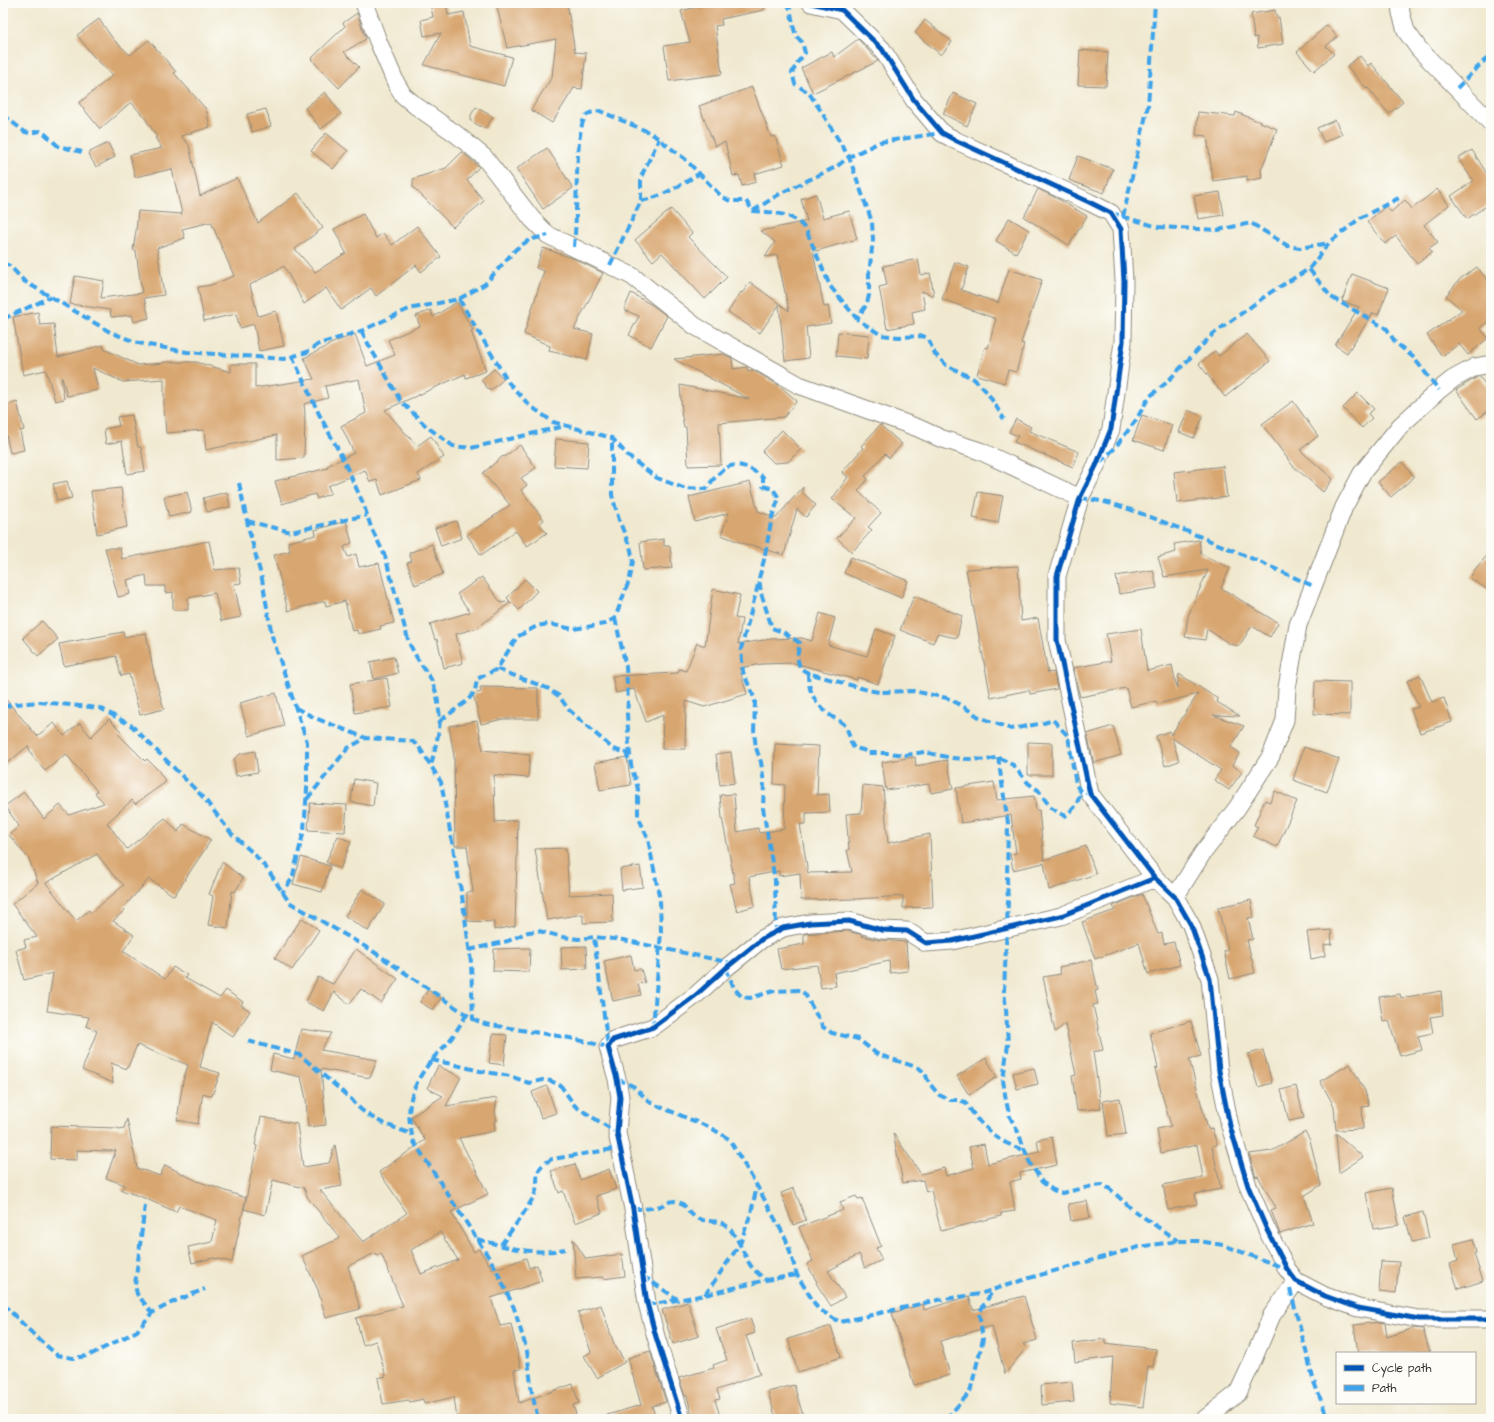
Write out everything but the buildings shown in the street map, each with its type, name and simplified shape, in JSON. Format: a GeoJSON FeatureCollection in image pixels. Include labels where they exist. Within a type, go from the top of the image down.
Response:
{"type":"FeatureCollection","features":[{"type":"Feature","properties":{"kind":"street"},"geometry":{"type":"LineString","coordinates":[[364,3],[378,41],[396,83],[403,95],[456,134],[484,157],[532,219],[548,235],[632,276],[695,326],[799,385],[910,425],[940,438],[980,451],[1080,498]]}},
{"type":"Feature","properties":{"kind":"street"},"geometry":{"type":"LineString","coordinates":[[811,3],[842,10],[882,49],[914,100],[942,133],[1111,213],[1121,229],[1124,281],[1123,342],[1111,429],[1096,466],[1080,498],[1057,576],[1057,640],[1090,794],[1155,878],[1175,897],[1191,925],[1210,979],[1219,1071],[1230,1126],[1248,1186],[1270,1236],[1287,1269],[1296,1281],[1325,1296],[1358,1308],[1419,1319],[1491,1319]]}},
{"type":"Feature","properties":{"kind":"street"},"geometry":{"type":"LineString","coordinates":[[1400,3],[1406,31],[1420,49],[1491,123]]}},
{"type":"Feature","properties":{"kind":"street"},"geometry":{"type":"LineString","coordinates":[[1175,897],[1202,854],[1237,808],[1271,756],[1285,720],[1287,688],[1298,625],[1344,507],[1362,473],[1400,426],[1439,390],[1453,379],[1475,367],[1491,364]]}},
{"type":"Feature","properties":{"kind":"street"},"geometry":{"type":"LineString","coordinates":[[682,1419],[656,1337],[647,1303],[633,1209],[617,1133],[620,1096],[608,1047],[612,1040],[653,1027],[696,995],[762,939],[783,928],[810,923],[849,921],[882,930],[907,931],[926,943],[952,942],[1061,916],[1155,878]]}},
{"type":"Feature","properties":{"kind":"street"},"geometry":{"type":"LineString","coordinates":[[1204,1419],[1238,1393],[1272,1315],[1296,1281]]}},
{"type":"Feature","properties":{"kind":"marked path"},"geometry":{"type":"LineString","coordinates":[[786,3],[790,8],[796,36],[802,42],[805,53],[797,63],[792,73],[795,84],[809,93],[849,157],[872,222],[873,240],[869,274],[869,295],[867,304],[857,319]]}},
{"type":"Feature","properties":{"kind":"marked path"},"geometry":{"type":"LineString","coordinates":[[1123,217],[1148,106],[1155,3]]}},
{"type":"Feature","properties":{"kind":"marked path"},"geometry":{"type":"LineString","coordinates":[[1457,88],[1491,56]]}},
{"type":"Feature","properties":{"kind":"marked path"},"geometry":{"type":"LineString","coordinates":[[574,247],[580,133],[586,116],[590,113],[600,111],[651,133],[685,159],[721,196],[730,201],[746,201],[753,211],[776,213],[790,217],[797,221],[807,232],[830,286],[857,319],[881,335],[899,337],[923,336],[928,339],[935,354],[946,365],[974,379],[987,392],[1004,419]]}},
{"type":"Feature","properties":{"kind":"marked path"},"geometry":{"type":"LineString","coordinates":[[3,115],[25,132],[31,133],[40,131],[58,146],[82,152]]}},
{"type":"Feature","properties":{"kind":"marked path"},"geometry":{"type":"LineString","coordinates":[[753,211],[781,193],[836,167],[849,157],[880,142],[942,133]]}},
{"type":"Feature","properties":{"kind":"marked path"},"geometry":{"type":"LineString","coordinates":[[610,265],[641,201],[641,177],[659,139]]}},
{"type":"Feature","properties":{"kind":"marked path"},"geometry":{"type":"LineString","coordinates":[[641,201],[665,193],[700,173]]}},
{"type":"Feature","properties":{"kind":"marked path"},"geometry":{"type":"LineString","coordinates":[[1100,462],[1114,449],[1136,420],[1149,397],[1166,383],[1213,334],[1271,292],[1309,269],[1329,243],[1360,218],[1399,198]]}},
{"type":"Feature","properties":{"kind":"marked path"},"geometry":{"type":"LineString","coordinates":[[1111,213],[1158,227],[1218,230],[1251,223],[1288,246],[1300,248],[1329,243]]}},
{"type":"Feature","properties":{"kind":"marked path"},"geometry":{"type":"LineString","coordinates":[[3,263],[10,266],[24,281],[110,332],[138,343],[187,352],[284,359],[307,352],[319,344],[361,331],[409,309],[459,299],[485,284],[516,249],[529,240],[548,235]]}},
{"type":"Feature","properties":{"kind":"marked path"},"geometry":{"type":"LineString","coordinates":[[1309,269],[1331,297],[1387,329],[1395,342],[1413,357],[1439,390]]}},
{"type":"Feature","properties":{"kind":"marked path"},"geometry":{"type":"LineString","coordinates":[[3,319],[51,297]]}},
{"type":"Feature","properties":{"kind":"marked path"},"geometry":{"type":"LineString","coordinates":[[459,299],[508,382],[529,405],[553,422],[612,438],[629,457],[657,478],[683,488],[706,489],[719,473],[731,466],[738,465],[745,467],[763,477],[763,486],[773,489],[779,498],[772,517],[759,578],[761,593],[772,628],[783,632],[800,643],[797,657],[800,668],[808,673],[868,690],[879,692],[913,691],[947,698],[979,717],[1011,729],[1053,720],[1068,736],[1076,785],[1081,792],[1090,794]]}},
{"type":"Feature","properties":{"kind":"marked path"},"geometry":{"type":"LineString","coordinates":[[361,331],[400,400],[426,426],[453,446],[471,448],[565,426]]}},
{"type":"Feature","properties":{"kind":"marked path"},"geometry":{"type":"LineString","coordinates":[[292,356],[363,503],[371,527],[385,556],[409,643],[431,679],[437,695],[440,718],[439,731],[431,766]]}},
{"type":"Feature","properties":{"kind":"marked path"},"geometry":{"type":"LineString","coordinates":[[440,721],[468,700],[475,691],[477,679],[497,669],[517,637],[537,626],[549,624],[573,629],[605,624],[615,618],[630,578],[633,561],[631,550],[619,520],[612,495],[612,438]]}},
{"type":"Feature","properties":{"kind":"marked path"},"geometry":{"type":"LineString","coordinates":[[239,483],[249,530],[262,579],[272,636],[307,742],[307,789],[304,830],[292,879],[282,893]]}},
{"type":"Feature","properties":{"kind":"marked path"},"geometry":{"type":"LineString","coordinates":[[1080,498],[1105,502],[1141,513],[1227,548],[1313,586]]}},
{"type":"Feature","properties":{"kind":"marked path"},"geometry":{"type":"LineString","coordinates":[[247,521],[291,532],[367,515]]}},
{"type":"Feature","properties":{"kind":"marked path"},"geometry":{"type":"LineString","coordinates":[[758,585],[741,649],[743,672],[755,701],[754,732],[764,783],[763,808],[775,881],[776,932]]}},
{"type":"Feature","properties":{"kind":"marked path"},"geometry":{"type":"LineString","coordinates":[[615,618],[626,667],[629,745],[631,765],[638,789],[638,816],[648,839],[660,900],[661,932],[653,1027]]}},
{"type":"Feature","properties":{"kind":"marked path"},"geometry":{"type":"LineString","coordinates":[[497,669],[547,688],[559,696],[569,710],[613,749],[626,753],[629,760]]}},
{"type":"Feature","properties":{"kind":"marked path"},"geometry":{"type":"LineString","coordinates":[[808,673],[810,687],[818,704],[845,726],[854,748],[868,753],[906,755],[924,752],[952,758],[987,760],[998,757],[1013,765],[1028,783],[1038,790],[1051,808],[1065,816],[1076,806],[1081,792]]}},
{"type":"Feature","properties":{"kind":"marked path"},"geometry":{"type":"LineString","coordinates":[[3,707],[15,704],[40,702],[100,708],[132,726],[203,797],[231,833],[255,855],[268,870],[289,902],[371,950],[473,1019],[485,1024],[570,1038],[608,1047],[594,937]]}},
{"type":"Feature","properties":{"kind":"marked path"},"geometry":{"type":"LineString","coordinates":[[296,708],[315,718],[366,738],[412,741],[419,747],[441,782],[462,896],[471,962],[473,1019]]}},
{"type":"Feature","properties":{"kind":"marked path"},"geometry":{"type":"LineString","coordinates":[[307,799],[348,748],[366,738]]}},
{"type":"Feature","properties":{"kind":"marked path"},"geometry":{"type":"LineString","coordinates":[[998,757],[1008,823],[1008,902],[1004,991],[1008,1044],[1003,1080],[1010,1117],[1018,1132],[1029,1161],[1042,1182],[1053,1190],[1062,1193],[1103,1185],[1110,1189],[1133,1210],[1178,1241]]}},
{"type":"Feature","properties":{"kind":"marked path"},"geometry":{"type":"LineString","coordinates":[[469,950],[508,941],[528,932],[539,931],[578,939],[594,937],[623,940],[732,963]]}},
{"type":"Feature","properties":{"kind":"marked path"},"geometry":{"type":"LineString","coordinates":[[726,968],[734,988],[742,997],[750,998],[774,991],[800,990],[805,994],[823,1027],[832,1033],[858,1039],[877,1054],[919,1068],[925,1073],[929,1083],[939,1095],[950,1100],[965,1102],[977,1119],[995,1136],[1006,1143],[1025,1151]]}},
{"type":"Feature","properties":{"kind":"marked path"},"geometry":{"type":"LineString","coordinates":[[467,1014],[450,1040],[433,1058],[418,1080],[411,1099],[409,1119],[414,1142],[495,1267],[514,1308],[527,1351],[532,1393],[538,1419]]}},
{"type":"Feature","properties":{"kind":"marked path"},"geometry":{"type":"LineString","coordinates":[[248,1041],[300,1055],[364,1112],[387,1125],[411,1134]]}},
{"type":"Feature","properties":{"kind":"marked path"},"geometry":{"type":"LineString","coordinates":[[431,1060],[510,1076],[529,1083],[543,1080],[551,1081],[561,1086],[575,1106],[617,1133]]}},
{"type":"Feature","properties":{"kind":"marked path"},"geometry":{"type":"LineString","coordinates":[[617,1079],[633,1086],[651,1103],[711,1128],[729,1139],[786,1239],[797,1275],[818,1309],[840,1322],[938,1300],[980,1294],[1026,1279],[1139,1247],[1178,1241],[1199,1241],[1223,1245],[1287,1269]]}},
{"type":"Feature","properties":{"kind":"marked path"},"geometry":{"type":"LineString","coordinates":[[501,1245],[523,1215],[534,1196],[537,1185],[538,1171],[545,1163],[552,1159],[620,1148]]}},
{"type":"Feature","properties":{"kind":"marked path"},"geometry":{"type":"LineString","coordinates":[[705,1295],[740,1244],[751,1213],[757,1186]]}},
{"type":"Feature","properties":{"kind":"marked path"},"geometry":{"type":"LineString","coordinates":[[633,1209],[654,1208],[674,1201],[684,1205],[692,1215],[699,1219],[722,1223],[734,1235],[751,1266],[766,1280]]}},
{"type":"Feature","properties":{"kind":"marked path"},"geometry":{"type":"LineString","coordinates":[[145,1205],[135,1285],[137,1294],[152,1313]]}},
{"type":"Feature","properties":{"kind":"marked path"},"geometry":{"type":"LineString","coordinates":[[477,1239],[520,1250],[542,1252],[565,1249]]}},
{"type":"Feature","properties":{"kind":"marked path"},"geometry":{"type":"LineString","coordinates":[[647,1303],[654,1304],[705,1295],[766,1280],[797,1275]]}},
{"type":"Feature","properties":{"kind":"marked path"},"geometry":{"type":"LineString","coordinates":[[643,1276],[677,1299]]}},
{"type":"Feature","properties":{"kind":"marked path"},"geometry":{"type":"LineString","coordinates":[[3,1304],[33,1334],[57,1355],[72,1358],[88,1356],[137,1331],[152,1313],[173,1302],[205,1289]]}},
{"type":"Feature","properties":{"kind":"marked path"},"geometry":{"type":"LineString","coordinates":[[1290,1289],[1314,1382],[1328,1419]]}},
{"type":"Feature","properties":{"kind":"marked path"},"geometry":{"type":"LineString","coordinates":[[946,1419],[970,1392],[983,1339],[979,1313],[993,1290]]}},
{"type":"Feature","properties":{"kind":"cycle path"},"geometry":{"type":"LineString","coordinates":[[811,3],[842,10],[882,49],[914,100],[942,133],[1111,213],[1121,229],[1124,281],[1123,342],[1111,429],[1096,466],[1080,498],[1057,576],[1057,640],[1090,794],[1155,878],[1175,897],[1191,925],[1210,979],[1219,1071],[1230,1126],[1248,1186],[1267,1230],[1287,1269],[1296,1281],[1325,1296],[1358,1308],[1419,1319],[1491,1319]]}},
{"type":"Feature","properties":{"kind":"cycle path"},"geometry":{"type":"LineString","coordinates":[[682,1419],[656,1337],[647,1303],[633,1209],[617,1133],[620,1097],[617,1079],[608,1047],[613,1040],[653,1027],[696,995],[762,939],[783,928],[810,923],[849,921],[882,930],[907,931],[926,943],[952,941],[1061,916],[1155,878]]}}]}
